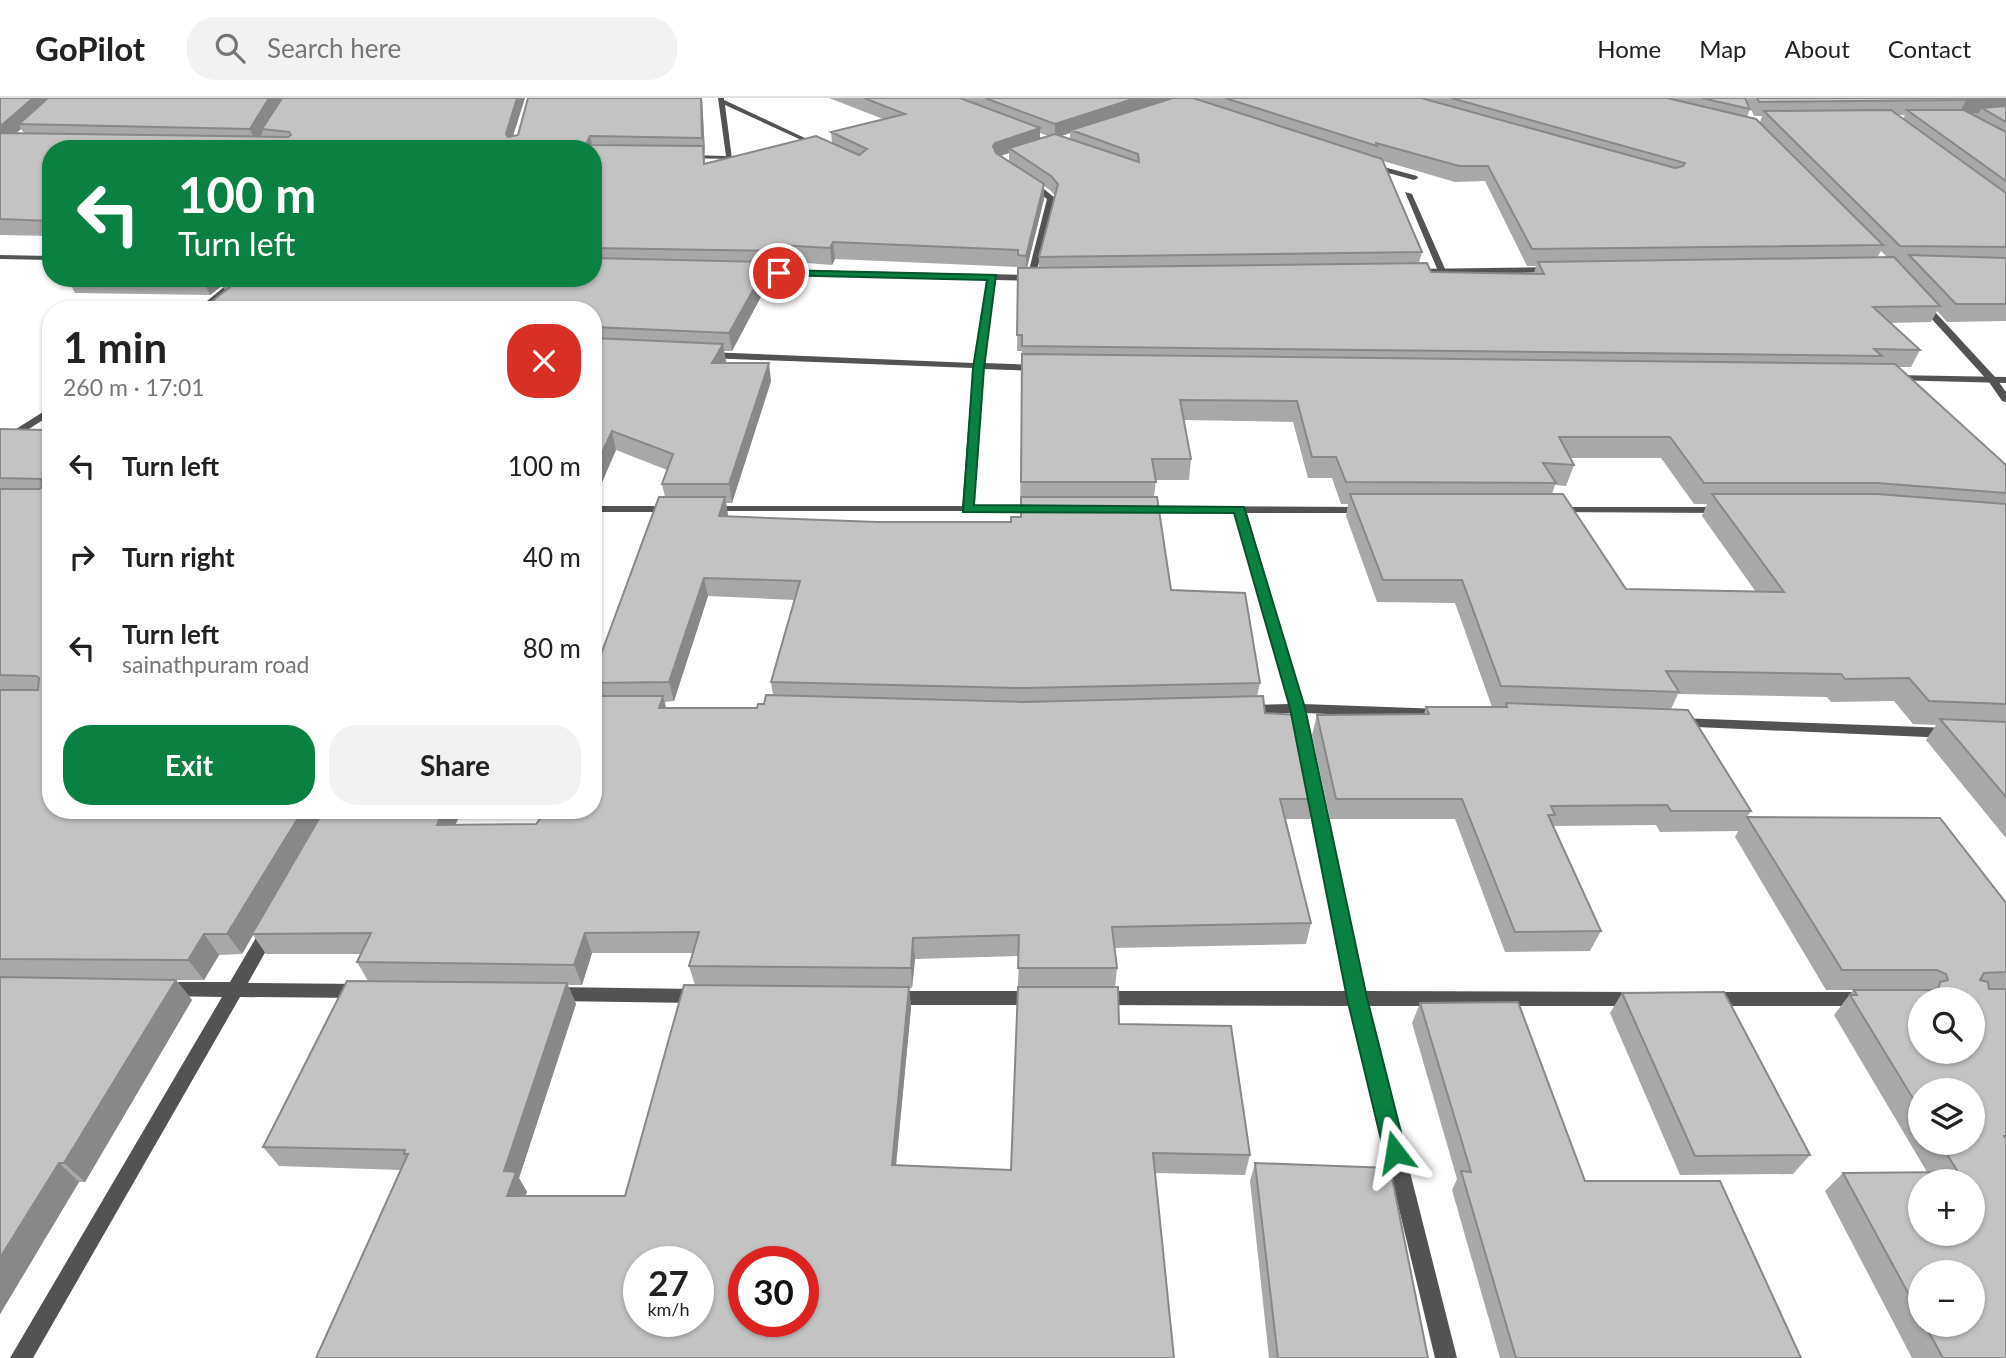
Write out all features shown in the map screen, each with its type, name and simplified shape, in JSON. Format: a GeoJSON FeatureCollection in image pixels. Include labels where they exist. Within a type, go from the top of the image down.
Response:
{"type":"FeatureCollection","features":[{"type":"Feature","properties":{"kind":"street"},"geometry":{"type":"LineString","coordinates":[[721,100],[827,149]]}},
{"type":"Feature","properties":{"kind":"street"},"geometry":{"type":"LineString","coordinates":[[675,157],[730,158],[721,100]]}},
{"type":"Feature","properties":{"kind":"street"},"geometry":{"type":"LineString","coordinates":[[1358,162],[1414,178]]}},
{"type":"Feature","properties":{"kind":"street"},"geometry":{"type":"LineString","coordinates":[[1019,177],[1039,187],[1051,198],[1031,278]]}},
{"type":"Feature","properties":{"kind":"street"},"geometry":{"type":"LineString","coordinates":[[1408,194],[1442,271]]}},
{"type":"Feature","properties":{"kind":"street"},"geometry":{"type":"LineString","coordinates":[[0,257],[42,258]]}},
{"type":"Feature","properties":{"kind":"street"},"geometry":{"type":"LineString","coordinates":[[1401,272],[1568,270]]}},
{"type":"Feature","properties":{"kind":"street"},"geometry":{"type":"LineString","coordinates":[[745,272],[1045,278]]}},
{"type":"Feature","properties":{"kind":"street"},"geometry":{"type":"LineString","coordinates":[[967,509],[978,368],[992,277]]}},
{"type":"Feature","properties":{"kind":"street"},"geometry":{"type":"LineString","coordinates":[[212,301],[230,287]]}},
{"type":"Feature","properties":{"kind":"street"},"geometry":{"type":"LineString","coordinates":[[1917,298],[1993,380],[2006,399]]}},
{"type":"Feature","properties":{"kind":"street"},"geometry":{"type":"LineString","coordinates":[[690,355],[1048,369]]}},
{"type":"Feature","properties":{"kind":"street"},"geometry":{"type":"LineString","coordinates":[[1882,378],[2006,380]]}},
{"type":"Feature","properties":{"kind":"street"},"geometry":{"type":"LineString","coordinates":[[0,444],[42,416]]}},
{"type":"Feature","properties":{"kind":"street"},"geometry":{"type":"LineString","coordinates":[[602,509],[1049,509]]}},
{"type":"Feature","properties":{"kind":"street"},"geometry":{"type":"LineString","coordinates":[[1131,509],[1379,510]]}},
{"type":"Feature","properties":{"kind":"street"},"geometry":{"type":"LineString","coordinates":[[1240,509],[1297,708],[1357,998],[1446,1358]]}},
{"type":"Feature","properties":{"kind":"street"},"geometry":{"type":"LineString","coordinates":[[1546,510],[1740,510]]}},
{"type":"Feature","properties":{"kind":"street"},"geometry":{"type":"LineString","coordinates":[[1229,710],[1297,708],[1450,714]]}},
{"type":"Feature","properties":{"kind":"street"},"geometry":{"type":"LineString","coordinates":[[1659,722],[1964,733]]}},
{"type":"Feature","properties":{"kind":"street"},"geometry":{"type":"LineString","coordinates":[[21,1358],[276,918]]}},
{"type":"Feature","properties":{"kind":"street"},"geometry":{"type":"LineString","coordinates":[[152,989],[375,991]]}},
{"type":"Feature","properties":{"kind":"street"},"geometry":{"type":"LineString","coordinates":[[542,993],[709,996]]}},
{"type":"Feature","properties":{"kind":"street"},"geometry":{"type":"LineString","coordinates":[[876,998],[1055,998]]}},
{"type":"Feature","properties":{"kind":"street"},"geometry":{"type":"LineString","coordinates":[[1082,998],[1659,999]]}},
{"type":"Feature","properties":{"kind":"street"},"geometry":{"type":"LineString","coordinates":[[1700,999],[1879,999]]}},
{"type":"Feature","properties":{"kind":"building"},"geometry":{"type":"Polygon","coordinates":[[[0,98],[33,98],[0,125],[0,98]]]}},
{"type":"Feature","properties":{"kind":"building"},"geometry":{"type":"Polygon","coordinates":[[[48,98],[269,98],[250,129],[19,124],[48,98]]]}},
{"type":"Feature","properties":{"kind":"building"},"geometry":{"type":"Polygon","coordinates":[[[282,98],[517,98],[506,134],[508,137],[518,135],[528,98],[701,98],[702,138],[590,136],[588,140],[42,140],[42,221],[0,219],[0,133],[291,135],[289,132],[262,129],[282,98]]]}},
{"type":"Feature","properties":{"kind":"building"},"geometry":{"type":"Polygon","coordinates":[[[864,98],[960,98],[1040,128],[993,146],[996,153],[1044,184],[1026,256],[1018,255],[1018,250],[833,242],[830,248],[778,245],[775,251],[602,248],[602,145],[703,146],[704,164],[816,136],[859,155],[867,149],[831,132],[905,114],[864,98]]]}},
{"type":"Feature","properties":{"kind":"building"},"geometry":{"type":"Polygon","coordinates":[[[985,98],[1136,98],[1055,124],[985,98]]]}},
{"type":"Feature","properties":{"kind":"building"},"geometry":{"type":"Polygon","coordinates":[[[1173,98],[1193,98],[1382,159],[1422,252],[1039,257],[1058,184],[1051,176],[1009,148],[1055,134],[1139,162],[1138,154],[1071,130],[1173,98]]]}},
{"type":"Feature","properties":{"kind":"building"},"geometry":{"type":"Polygon","coordinates":[[[1225,98],[1421,98],[1675,168],[1685,163],[1451,98],[1667,98],[1756,119],[1883,245],[1532,249],[1488,166],[1459,166],[1376,143],[1377,146],[1225,98]]]}},
{"type":"Feature","properties":{"kind":"building"},"geometry":{"type":"Polygon","coordinates":[[[1702,98],[1745,98],[1750,109],[1702,98]]]}},
{"type":"Feature","properties":{"kind":"building"},"geometry":{"type":"Polygon","coordinates":[[[1757,98],[1995,98],[1759,102],[1757,98]]]}},
{"type":"Feature","properties":{"kind":"building"},"geometry":{"type":"Polygon","coordinates":[[[2006,106],[2006,122],[1982,108],[2006,106]]]}},
{"type":"Feature","properties":{"kind":"building"},"geometry":{"type":"Polygon","coordinates":[[[1891,110],[2006,193],[2006,247],[1900,246],[1764,111],[1891,110]]]}},
{"type":"Feature","properties":{"kind":"building"},"geometry":{"type":"Polygon","coordinates":[[[1907,110],[1964,110],[2006,132],[2006,181],[1907,110]]]}},
{"type":"Feature","properties":{"kind":"building"},"geometry":{"type":"Polygon","coordinates":[[[1909,255],[2006,258],[2006,304],[1956,304],[1909,255]]]}},
{"type":"Feature","properties":{"kind":"building"},"geometry":{"type":"Polygon","coordinates":[[[1894,257],[1940,306],[1873,307],[1920,350],[1874,349],[1882,356],[1022,346],[1022,335],[1017,335],[1018,268],[1427,263],[1431,272],[1544,274],[1538,262],[1894,257]]]}},
{"type":"Feature","properties":{"kind":"building"},"geometry":{"type":"Polygon","coordinates":[[[602,258],[769,262],[729,333],[602,327],[602,301],[212,301],[230,287],[602,287],[602,258]]]}},
{"type":"Feature","properties":{"kind":"building"},"geometry":{"type":"Polygon","coordinates":[[[602,338],[723,344],[712,363],[769,363],[729,484],[662,484],[673,454],[612,431],[602,453],[602,338]]]}},
{"type":"Feature","properties":{"kind":"building"},"geometry":{"type":"Polygon","coordinates":[[[1022,354],[1895,364],[2006,465],[2006,493],[1877,483],[1704,483],[1670,437],[1559,437],[1574,465],[1543,463],[1556,483],[1346,482],[1336,457],[1312,457],[1297,401],[1180,400],[1191,459],[1152,459],[1156,482],[1021,482],[1022,354]]]}},
{"type":"Feature","properties":{"kind":"building"},"geometry":{"type":"Polygon","coordinates":[[[0,429],[42,430],[42,487],[41,479],[0,478],[0,429]]]}},
{"type":"Feature","properties":{"kind":"building"},"geometry":{"type":"Polygon","coordinates":[[[42,487],[42,819],[297,819],[227,934],[204,934],[188,960],[0,959],[0,690],[38,690],[39,678],[0,675],[0,489],[42,487]]]}},
{"type":"Feature","properties":{"kind":"building"},"geometry":{"type":"Polygon","coordinates":[[[1350,494],[1563,494],[1626,589],[1784,592],[1712,494],[1877,494],[2006,504],[2006,704],[1929,701],[1909,678],[1845,679],[1841,674],[1666,671],[1679,692],[1501,686],[1462,580],[1383,580],[1350,494]]]}},
{"type":"Feature","properties":{"kind":"building"},"geometry":{"type":"Polygon","coordinates":[[[659,497],[725,497],[719,516],[877,522],[1011,522],[1011,517],[1021,517],[1021,497],[1157,497],[1171,590],[1245,593],[1260,683],[1023,688],[771,682],[800,581],[704,578],[669,682],[602,683],[602,652],[659,497]]]}},
{"type":"Feature","properties":{"kind":"building"},"geometry":{"type":"Polygon","coordinates":[[[766,695],[1023,702],[1263,696],[1265,713],[1297,715],[1315,799],[1280,799],[1311,923],[1112,927],[1117,968],[1018,968],[1019,935],[913,938],[911,968],[689,966],[699,932],[585,933],[574,965],[357,962],[371,933],[252,934],[319,819],[439,819],[437,825],[536,824],[540,819],[602,819],[602,696],[663,696],[659,708],[757,708],[758,704],[764,704],[766,695]]]}},
{"type":"Feature","properties":{"kind":"building"},"geometry":{"type":"Polygon","coordinates":[[[1506,703],[1688,710],[1751,811],[1671,811],[1667,805],[1551,806],[1555,815],[1548,815],[1601,931],[1515,932],[1462,799],[1336,799],[1317,715],[1429,714],[1426,707],[1507,707],[1506,703]]]}},
{"type":"Feature","properties":{"kind":"building"},"geometry":{"type":"Polygon","coordinates":[[[1940,719],[2006,722],[2006,797],[1940,719]]]}},
{"type":"Feature","properties":{"kind":"building"},"geometry":{"type":"Polygon","coordinates":[[[1747,817],[1940,818],[2006,903],[2006,972],[1984,973],[1980,980],[1988,982],[1989,989],[2006,989],[2006,1358],[1943,1358],[1932,1337],[1985,1337],[1985,1260],[1908,1260],[1908,1293],[1843,1173],[1908,1172],[1908,1246],[1985,1246],[1985,1169],[1956,1169],[1947,1155],[1985,1155],[1985,1078],[1908,1078],[1908,1090],[1850,995],[1857,995],[1854,990],[1908,990],[1908,1064],[1985,1064],[1985,987],[1939,987],[1940,982],[1948,980],[1946,974],[1937,970],[1842,970],[1747,817]]]}},
{"type":"Feature","properties":{"kind":"building"},"geometry":{"type":"Polygon","coordinates":[[[0,977],[176,980],[64,1163],[59,1163],[0,1258],[0,977]]]}},
{"type":"Feature","properties":{"kind":"building"},"geometry":{"type":"Polygon","coordinates":[[[347,981],[567,983],[504,1171],[516,1172],[507,1196],[625,1196],[684,985],[909,987],[892,1165],[1011,1170],[1018,987],[1118,987],[1119,1024],[1231,1026],[1250,1155],[1153,1153],[1174,1358],[316,1358],[408,1154],[404,1154],[405,1150],[263,1147],[347,981]]]}},
{"type":"Feature","properties":{"kind":"building"},"geometry":{"type":"Polygon","coordinates":[[[1724,992],[1810,1155],[1695,1156],[1622,993],[1724,992]]]}},
{"type":"Feature","properties":{"kind":"building"},"geometry":{"type":"Polygon","coordinates":[[[1518,1002],[1585,1181],[1720,1181],[1801,1358],[1516,1358],[1461,1171],[1471,1172],[1420,1003],[1518,1002]]]}},
{"type":"Feature","properties":{"kind":"building"},"geometry":{"type":"Polygon","coordinates":[[[1255,1163],[1390,1168],[1428,1358],[1278,1358],[1255,1163]]]}},
{"type":"Feature","properties":{"kind":"route"},"geometry":{"type":"LineString","coordinates":[[779,273],[992,277],[978,368],[967,509],[1240,509],[1297,708],[1357,998],[1395,1152]]}}]}
